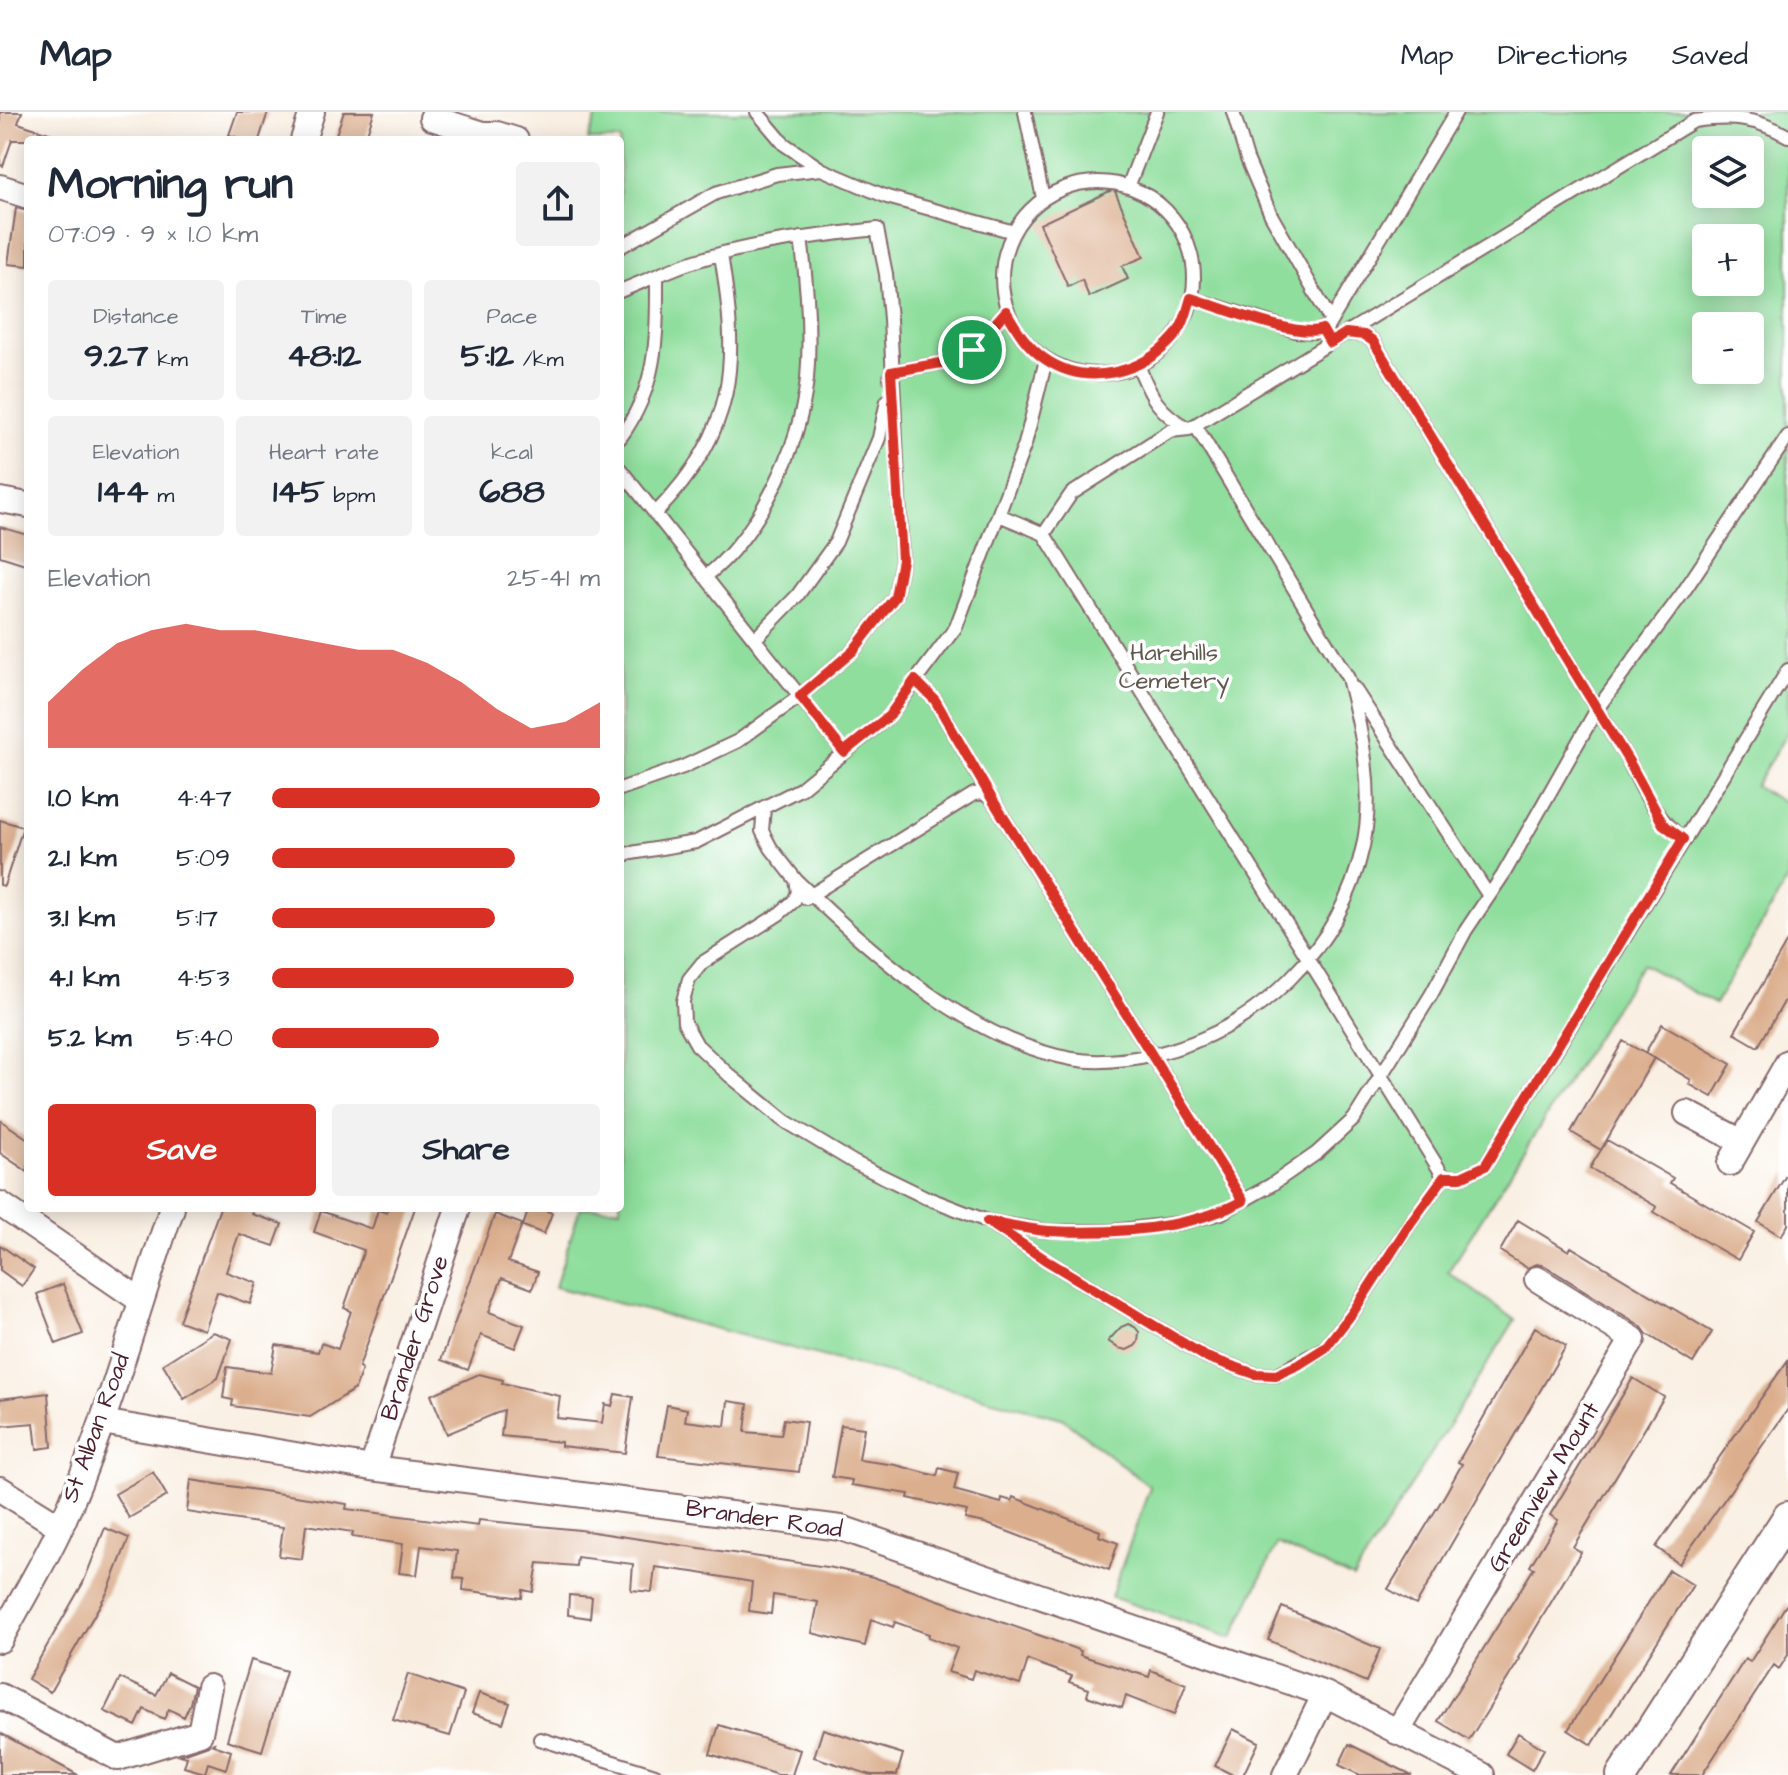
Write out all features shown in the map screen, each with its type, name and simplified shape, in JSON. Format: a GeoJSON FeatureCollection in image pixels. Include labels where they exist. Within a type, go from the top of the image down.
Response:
{"type":"FeatureCollection","features":[{"type":"Feature","properties":{"kind":"street"},"geometry":{"type":"LineString","coordinates":[[304,136],[312,112]]}},
{"type":"Feature","properties":{"kind":"street"},"geometry":{"type":"LineString","coordinates":[[432,118],[486,123],[503,136]]}},
{"type":"Feature","properties":{"kind":"street"},"geometry":{"type":"LineString","coordinates":[[1,192],[24,195]]}},
{"type":"Feature","properties":{"kind":"street"},"geometry":{"type":"LineString","coordinates":[[0,500],[24,504]]}},
{"type":"Feature","properties":{"kind":"street"},"geometry":{"type":"LineString","coordinates":[[1687,1113],[1736,1152],[1788,1062]]}},
{"type":"Feature","properties":{"kind":"street"},"geometry":{"type":"LineString","coordinates":[[0,1204],[140,1300]]}},
{"type":"Feature","properties":{"kind":"street","name":"St Alban Road"},"geometry":{"type":"LineString","coordinates":[[0,1640],[61,1527],[102,1422],[171,1212]]}},
{"type":"Feature","properties":{"kind":"street","name":"Brander Grove"},"geometry":{"type":"LineString","coordinates":[[372,1468],[457,1212]]}},
{"type":"Feature","properties":{"kind":"street","name":"Greenview Mount"},"geometry":{"type":"LineString","coordinates":[[1397,1732],[1633,1339],[1537,1279]]}},
{"type":"Feature","properties":{"kind":"street","name":"Brander Road"},"geometry":{"type":"LineString","coordinates":[[102,1422],[372,1468],[841,1528],[1325,1694],[1482,1775]]}},
{"type":"Feature","properties":{"kind":"street"},"geometry":{"type":"LineString","coordinates":[[0,1489],[61,1527]]}},
{"type":"Feature","properties":{"kind":"street"},"geometry":{"type":"LineString","coordinates":[[1622,1775],[1788,1517]]}},
{"type":"Feature","properties":{"kind":"street"},"geometry":{"type":"LineString","coordinates":[[0,1696],[118,1758],[200,1733],[209,1687]]}},
{"type":"Feature","properties":{"kind":"street"},"geometry":{"type":"LineString","coordinates":[[1285,1775],[1325,1694]]}},
{"type":"Feature","properties":{"kind":"lane"},"geometry":{"type":"LineString","coordinates":[[757,112],[784,144],[821,169],[887,197],[1014,232]]}},
{"type":"Feature","properties":{"kind":"lane"},"geometry":{"type":"LineString","coordinates":[[1025,112],[1043,198]]}},
{"type":"Feature","properties":{"kind":"lane"},"geometry":{"type":"LineString","coordinates":[[1128,187],[1157,112]]}},
{"type":"Feature","properties":{"kind":"lane"},"geometry":{"type":"LineString","coordinates":[[1233,112],[1247,159],[1326,325],[1330,343]]}},
{"type":"Feature","properties":{"kind":"lane"},"geometry":{"type":"LineString","coordinates":[[1191,298],[1296,331],[1315,332],[1326,325],[1456,112]]}},
{"type":"Feature","properties":{"kind":"lane"},"geometry":{"type":"LineString","coordinates":[[1044,534],[1071,494],[1170,431],[1192,427],[1695,117],[1729,117],[1767,124],[1788,136]]}},
{"type":"Feature","properties":{"kind":"lane"},"geometry":{"type":"LineString","coordinates":[[624,245],[716,193],[777,174],[821,169]]}},
{"type":"Feature","properties":{"kind":"lane"},"geometry":{"type":"LineString","coordinates":[[1119,183],[1128,187],[1166,210],[1184,235],[1194,267],[1191,298],[1184,322],[1175,337],[1150,359],[1129,370],[1096,375],[1078,373],[1046,360],[1021,337],[1006,311],[1001,278],[1006,246],[1022,216],[1043,198],[1073,184],[1119,183]]}},
{"type":"Feature","properties":{"kind":"lane"},"geometry":{"type":"LineString","coordinates":[[624,289],[689,263],[721,255],[801,238],[877,229],[886,274],[902,560],[895,597],[853,651],[800,696],[738,741],[683,767],[624,788]]}},
{"type":"Feature","properties":{"kind":"lane"},"geometry":{"type":"LineString","coordinates":[[705,577],[742,539],[766,501],[793,443],[807,380],[807,311],[801,238]]}},
{"type":"Feature","properties":{"kind":"lane"},"geometry":{"type":"LineString","coordinates":[[655,514],[701,461],[728,389],[732,322],[721,255]]}},
{"type":"Feature","properties":{"kind":"lane"},"geometry":{"type":"LineString","coordinates":[[624,433],[649,386],[655,345],[657,277]]}},
{"type":"Feature","properties":{"kind":"lane"},"geometry":{"type":"LineString","coordinates":[[891,372],[941,363],[972,350],[1006,311]]}},
{"type":"Feature","properties":{"kind":"lane"},"geometry":{"type":"LineString","coordinates":[[1346,333],[1364,335],[1373,341],[1597,709],[1663,824],[1683,839]]}},
{"type":"Feature","properties":{"kind":"lane"},"geometry":{"type":"LineString","coordinates":[[624,854],[696,842],[800,789],[889,716],[956,627],[1025,444],[1046,360]]}},
{"type":"Feature","properties":{"kind":"lane"},"geometry":{"type":"LineString","coordinates":[[1138,365],[1154,402],[1168,418],[1192,427],[1275,554],[1348,678],[1489,896]]}},
{"type":"Feature","properties":{"kind":"lane"},"geometry":{"type":"LineString","coordinates":[[755,639],[797,596],[836,542],[879,438],[891,372]]}},
{"type":"Feature","properties":{"kind":"lane"},"geometry":{"type":"LineString","coordinates":[[992,799],[983,793],[974,794],[702,963],[689,979],[683,1001],[684,1022],[697,1045],[785,1121],[843,1156],[925,1197],[987,1221],[1046,1231],[1113,1231],[1180,1223],[1221,1213],[1271,1185],[1317,1153],[1354,1119],[1489,896],[1597,709],[1682,594],[1788,436]]}},
{"type":"Feature","properties":{"kind":"lane"},"geometry":{"type":"LineString","coordinates":[[624,474],[844,752]]}},
{"type":"Feature","properties":{"kind":"lane"},"geometry":{"type":"LineString","coordinates":[[999,515],[1044,534],[1444,1177]]}},
{"type":"Feature","properties":{"kind":"lane"},"geometry":{"type":"LineString","coordinates":[[1444,1177],[1461,1177],[1485,1166],[1788,670]]}},
{"type":"Feature","properties":{"kind":"lane"},"geometry":{"type":"LineString","coordinates":[[764,807],[762,831],[796,880],[891,967],[960,1015],[1025,1045],[1072,1059],[1112,1061],[1152,1055],[1226,1029],[1270,1000],[1323,940],[1348,891],[1363,847],[1368,803],[1359,721],[1348,678]]}},
{"type":"Feature","properties":{"kind":"lane"},"geometry":{"type":"LineString","coordinates":[[915,680],[935,700],[992,799],[1243,1201]]}},
{"type":"Feature","properties":{"kind":"lane"},"geometry":{"type":"LineString","coordinates":[[779,914],[794,901],[798,892],[796,880]]}},
{"type":"Feature","properties":{"kind":"lane"},"geometry":{"type":"LineString","coordinates":[[987,1221],[1206,1357],[1255,1374],[1276,1375],[1325,1348],[1353,1312],[1444,1177]]}},
{"type":"Feature","properties":{"kind":"lane"},"geometry":{"type":"LineString","coordinates":[[540,1739],[655,1775]]}},
{"type":"Feature","properties":{"kind":"green space","name":"Harehills Cemetery"},"geometry":{"type":"Polygon","coordinates":[[[598,112],[1788,112],[1788,731],[1755,786],[1788,805],[1788,879],[1715,1004],[1642,964],[1448,1272],[1515,1320],[1353,1578],[1277,1544],[1232,1638],[1111,1597],[1150,1487],[1062,1418],[555,1287],[579,1212],[624,1212],[624,136],[589,136],[598,112]]]}},
{"type":"Feature","properties":{"kind":"building"},"geometry":{"type":"Polygon","coordinates":[[[0,112],[22,112],[18,123],[58,136],[24,136],[24,140],[12,140],[3,166],[0,165],[0,112]]]}},
{"type":"Feature","properties":{"kind":"building"},"geometry":{"type":"Polygon","coordinates":[[[237,112],[268,112],[260,136],[229,135],[237,112]]]}},
{"type":"Feature","properties":{"kind":"building"},"geometry":{"type":"Polygon","coordinates":[[[344,112],[374,112],[366,136],[335,136],[344,112]]]}},
{"type":"Feature","properties":{"kind":"building"},"geometry":{"type":"Polygon","coordinates":[[[1114,189],[1144,257],[1122,266],[1128,279],[1089,297],[1082,280],[1068,287],[1040,224],[1114,189]]]}},
{"type":"Feature","properties":{"kind":"building"},"geometry":{"type":"Polygon","coordinates":[[[16,208],[24,210],[24,266],[8,264],[16,208]]]}},
{"type":"Feature","properties":{"kind":"building"},"geometry":{"type":"Polygon","coordinates":[[[0,527],[24,534],[24,564],[0,556],[0,527]]]}},
{"type":"Feature","properties":{"kind":"building"},"geometry":{"type":"Polygon","coordinates":[[[0,820],[23,827],[4,886],[0,885],[0,820]]]}},
{"type":"Feature","properties":{"kind":"building"},"geometry":{"type":"Polygon","coordinates":[[[1788,940],[1788,995],[1758,1047],[1734,1033],[1788,940]]]}},
{"type":"Feature","properties":{"kind":"building"},"geometry":{"type":"Polygon","coordinates":[[[1662,1024],[1731,1064],[1712,1097],[1654,1058],[1601,1150],[1571,1132],[1623,1041],[1653,1058],[1645,1053],[1662,1024]]]}},
{"type":"Feature","properties":{"kind":"building"},"geometry":{"type":"Polygon","coordinates":[[[0,1120],[24,1136],[24,1169],[0,1153],[0,1120]]]}},
{"type":"Feature","properties":{"kind":"building"},"geometry":{"type":"Polygon","coordinates":[[[1607,1140],[1673,1178],[1670,1183],[1754,1232],[1738,1260],[1654,1212],[1657,1207],[1590,1168],[1607,1140]]]}},
{"type":"Feature","properties":{"kind":"building"},"geometry":{"type":"Polygon","coordinates":[[[1788,1172],[1788,1225],[1781,1236],[1758,1222],[1788,1172]]]}},
{"type":"Feature","properties":{"kind":"building"},"geometry":{"type":"Polygon","coordinates":[[[219,1212],[253,1212],[282,1224],[274,1246],[239,1234],[226,1272],[257,1283],[250,1304],[217,1292],[204,1330],[179,1321],[219,1212]]]}},
{"type":"Feature","properties":{"kind":"building"},"geometry":{"type":"Polygon","coordinates":[[[321,1212],[372,1229],[377,1212],[414,1212],[359,1367],[362,1369],[355,1389],[310,1417],[232,1406],[233,1400],[223,1398],[227,1367],[271,1373],[276,1345],[318,1352],[321,1343],[338,1349],[351,1311],[344,1308],[364,1250],[314,1232],[321,1212]]]}},
{"type":"Feature","properties":{"kind":"building"},"geometry":{"type":"Polygon","coordinates":[[[528,1212],[552,1213],[544,1234],[523,1226],[528,1212]]]}},
{"type":"Feature","properties":{"kind":"building"},"geometry":{"type":"Polygon","coordinates":[[[495,1214],[522,1224],[508,1262],[538,1272],[532,1289],[502,1278],[489,1312],[524,1325],[515,1348],[481,1335],[468,1370],[441,1360],[495,1214]]]}},
{"type":"Feature","properties":{"kind":"building"},"geometry":{"type":"Polygon","coordinates":[[[1518,1220],[1569,1251],[1571,1247],[1712,1332],[1693,1363],[1647,1334],[1641,1326],[1545,1266],[1537,1264],[1527,1268],[1500,1251],[1518,1220]]]}},
{"type":"Feature","properties":{"kind":"building"},"geometry":{"type":"Polygon","coordinates":[[[0,1245],[34,1269],[22,1286],[0,1270],[0,1245]]]}},
{"type":"Feature","properties":{"kind":"building"},"geometry":{"type":"Polygon","coordinates":[[[63,1284],[83,1334],[56,1344],[37,1294],[63,1284]]]}},
{"type":"Feature","properties":{"kind":"building"},"geometry":{"type":"Polygon","coordinates":[[[1128,1324],[1139,1332],[1135,1346],[1127,1350],[1108,1341],[1121,1327],[1128,1324]]]}},
{"type":"Feature","properties":{"kind":"building"},"geometry":{"type":"Polygon","coordinates":[[[1535,1327],[1566,1346],[1416,1605],[1388,1589],[1446,1493],[1462,1464],[1458,1462],[1535,1327]]]}},
{"type":"Feature","properties":{"kind":"building"},"geometry":{"type":"Polygon","coordinates":[[[213,1332],[232,1339],[218,1378],[184,1399],[163,1364],[213,1332]]]}},
{"type":"Feature","properties":{"kind":"building"},"geometry":{"type":"Polygon","coordinates":[[[1788,1360],[1788,1409],[1679,1564],[1656,1547],[1788,1360]]]}},
{"type":"Feature","properties":{"kind":"building"},"geometry":{"type":"Polygon","coordinates":[[[479,1374],[503,1380],[502,1383],[560,1396],[557,1418],[602,1423],[605,1404],[612,1406],[615,1394],[633,1397],[625,1453],[501,1436],[504,1410],[447,1434],[431,1395],[479,1374]]]}},
{"type":"Feature","properties":{"kind":"building"},"geometry":{"type":"Polygon","coordinates":[[[1633,1378],[1664,1397],[1573,1547],[1581,1552],[1469,1740],[1438,1721],[1534,1568],[1530,1566],[1558,1520],[1550,1515],[1633,1378]]]}},
{"type":"Feature","properties":{"kind":"building"},"geometry":{"type":"Polygon","coordinates":[[[48,1393],[52,1447],[37,1449],[34,1423],[0,1426],[0,1399],[48,1393]]]}},
{"type":"Feature","properties":{"kind":"building"},"geometry":{"type":"Polygon","coordinates":[[[728,1401],[748,1404],[745,1432],[781,1435],[784,1419],[806,1422],[799,1472],[658,1456],[667,1405],[687,1409],[685,1421],[725,1426],[728,1401]]]}},
{"type":"Feature","properties":{"kind":"building"},"geometry":{"type":"Polygon","coordinates":[[[841,1425],[864,1428],[859,1460],[896,1465],[937,1476],[939,1468],[958,1473],[954,1490],[1001,1503],[1002,1498],[1012,1501],[1013,1497],[1100,1531],[1099,1536],[1118,1543],[1109,1570],[985,1523],[965,1519],[967,1511],[908,1498],[909,1494],[851,1485],[852,1480],[832,1477],[841,1425]]]}},
{"type":"Feature","properties":{"kind":"building"},"geometry":{"type":"Polygon","coordinates":[[[153,1472],[167,1496],[129,1518],[115,1494],[153,1472]]]}},
{"type":"Feature","properties":{"kind":"building"},"geometry":{"type":"Polygon","coordinates":[[[191,1480],[347,1504],[346,1509],[478,1526],[479,1520],[580,1530],[833,1568],[873,1577],[1047,1638],[1081,1651],[1080,1655],[1149,1677],[1151,1670],[1186,1684],[1174,1715],[1126,1696],[1122,1708],[1087,1696],[1089,1689],[1069,1682],[1072,1676],[1028,1660],[1020,1685],[974,1670],[971,1679],[948,1672],[957,1648],[928,1637],[929,1634],[895,1622],[893,1627],[871,1619],[865,1646],[812,1633],[818,1602],[773,1595],[771,1614],[749,1611],[752,1582],[693,1572],[655,1567],[652,1592],[631,1590],[633,1564],[577,1557],[576,1566],[538,1563],[533,1592],[523,1590],[522,1598],[463,1590],[464,1579],[454,1578],[457,1551],[421,1546],[417,1575],[399,1573],[403,1544],[352,1537],[353,1532],[306,1525],[302,1559],[279,1556],[283,1527],[187,1512],[191,1480]]]}},
{"type":"Feature","properties":{"kind":"building"},"geometry":{"type":"Polygon","coordinates":[[[105,1528],[129,1538],[108,1591],[50,1692],[28,1679],[83,1583],[105,1528]]]}},
{"type":"Feature","properties":{"kind":"building"},"geometry":{"type":"Polygon","coordinates":[[[1669,1570],[1693,1585],[1592,1745],[1568,1730],[1669,1570]]]}},
{"type":"Feature","properties":{"kind":"building"},"geometry":{"type":"Polygon","coordinates":[[[569,1595],[592,1597],[590,1618],[568,1615],[569,1595]]]}},
{"type":"Feature","properties":{"kind":"building"},"geometry":{"type":"Polygon","coordinates":[[[1788,1602],[1788,1655],[1779,1669],[1774,1665],[1702,1775],[1671,1775],[1745,1659],[1750,1662],[1788,1602]]]}},
{"type":"Feature","properties":{"kind":"building"},"geometry":{"type":"Polygon","coordinates":[[[1282,1607],[1380,1649],[1366,1682],[1268,1640],[1282,1607]]]}},
{"type":"Feature","properties":{"kind":"building"},"geometry":{"type":"Polygon","coordinates":[[[251,1660],[286,1671],[262,1751],[227,1740],[251,1660]]]}},
{"type":"Feature","properties":{"kind":"building"},"geometry":{"type":"Polygon","coordinates":[[[168,1673],[194,1686],[184,1717],[169,1709],[164,1719],[144,1709],[136,1726],[104,1711],[120,1678],[156,1695],[168,1673]]]}},
{"type":"Feature","properties":{"kind":"building"},"geometry":{"type":"Polygon","coordinates":[[[408,1674],[464,1693],[450,1736],[393,1720],[408,1674]]]}},
{"type":"Feature","properties":{"kind":"building"},"geometry":{"type":"Polygon","coordinates":[[[479,1693],[510,1703],[503,1723],[472,1713],[479,1693]]]}},
{"type":"Feature","properties":{"kind":"building"},"geometry":{"type":"Polygon","coordinates":[[[719,1725],[800,1750],[792,1775],[778,1775],[710,1754],[719,1725]]]}},
{"type":"Feature","properties":{"kind":"building"},"geometry":{"type":"Polygon","coordinates":[[[823,1729],[903,1754],[897,1775],[871,1775],[814,1757],[823,1729]]]}},
{"type":"Feature","properties":{"kind":"building"},"geometry":{"type":"Polygon","coordinates":[[[1233,1729],[1259,1742],[1243,1775],[1233,1775],[1215,1766],[1233,1729]]]}},
{"type":"Feature","properties":{"kind":"building"},"geometry":{"type":"Polygon","coordinates":[[[0,1733],[78,1775],[0,1775],[0,1733]]]}},
{"type":"Feature","properties":{"kind":"building"},"geometry":{"type":"Polygon","coordinates":[[[1518,1733],[1544,1749],[1532,1770],[1506,1754],[1518,1733]]]}},
{"type":"Feature","properties":{"kind":"building"},"geometry":{"type":"Polygon","coordinates":[[[214,1743],[231,1751],[226,1769],[208,1763],[205,1773],[184,1767],[187,1757],[180,1755],[214,1743]]]}},
{"type":"Feature","properties":{"kind":"building"},"geometry":{"type":"Polygon","coordinates":[[[1349,1744],[1412,1775],[1360,1775],[1339,1765],[1349,1744]]]}},
{"type":"Feature","properties":{"kind":"route"},"geometry":{"type":"LineString","coordinates":[[1191,298],[1296,331],[1315,332],[1322,329],[1330,343],[1346,333],[1364,335],[1373,341],[1628,760],[1646,797],[1663,824],[1683,839],[1485,1166],[1461,1177],[1444,1177],[1353,1312],[1325,1348],[1276,1375],[1255,1374],[1206,1357],[987,1221],[1046,1231],[1113,1231],[1180,1223],[1221,1213],[1243,1201],[992,799],[935,700],[915,680],[889,716],[844,752],[800,696],[853,651],[895,597],[902,560],[891,372],[941,363],[972,350],[1006,311],[1021,337],[1046,360],[1078,373],[1096,375],[1129,370],[1150,359],[1175,337],[1184,322],[1191,298]]}}]}
